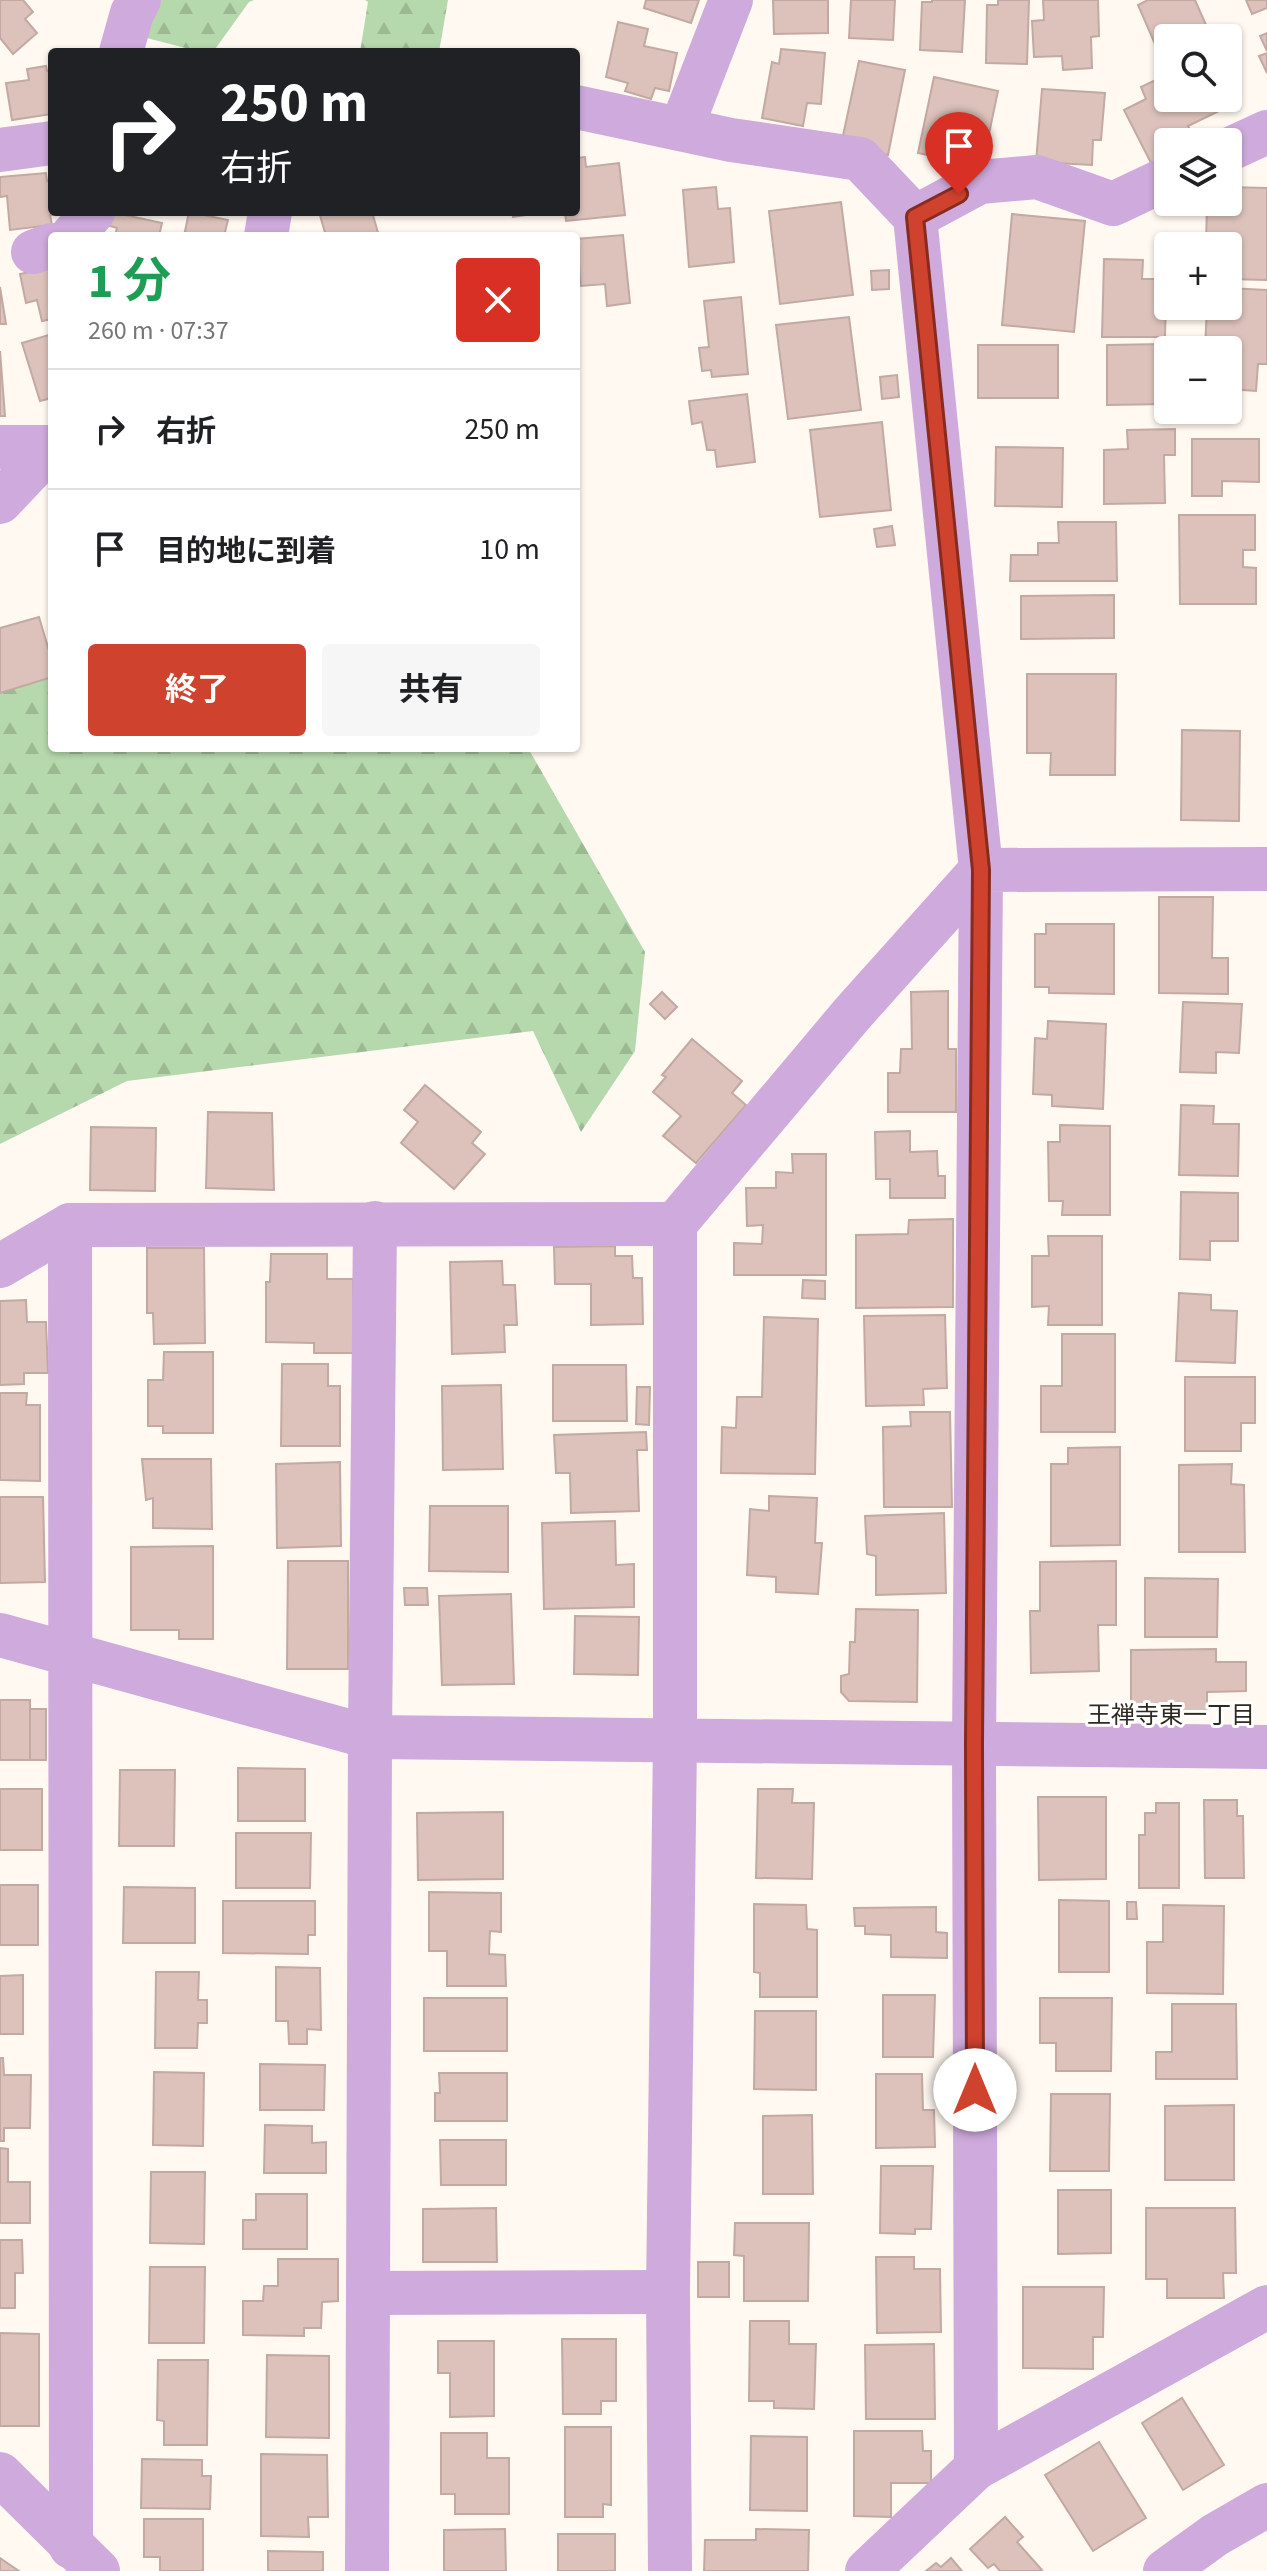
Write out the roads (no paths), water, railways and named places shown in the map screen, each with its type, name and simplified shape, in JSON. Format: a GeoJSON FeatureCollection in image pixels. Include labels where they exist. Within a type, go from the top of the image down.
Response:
{"type":"FeatureCollection","features":[{"type":"Feature","properties":{"kind":"street"},"geometry":{"type":"LineString","coordinates":[[122,48],[139,0]]}},
{"type":"Feature","properties":{"kind":"street"},"geometry":{"type":"LineString","coordinates":[[681,129],[731,0]]}},
{"type":"Feature","properties":{"kind":"street"},"geometry":{"type":"LineString","coordinates":[[580,108],[731,140],[860,159],[915,217],[981,870],[974,1743],[976,2468]]}},
{"type":"Feature","properties":{"kind":"street"},"geometry":{"type":"LineString","coordinates":[[1242,144],[1267,132]]}},
{"type":"Feature","properties":{"kind":"street"},"geometry":{"type":"LineString","coordinates":[[0,150],[48,144]]}},
{"type":"Feature","properties":{"kind":"street"},"geometry":{"type":"LineString","coordinates":[[915,217],[980,182],[1037,177],[1113,204],[1154,185]]}},
{"type":"Feature","properties":{"kind":"street"},"geometry":{"type":"LineString","coordinates":[[67,232],[88,216]]}},
{"type":"Feature","properties":{"kind":"street"},"geometry":{"type":"LineString","coordinates":[[0,447],[48,447]]}},
{"type":"Feature","properties":{"kind":"street"},"geometry":{"type":"LineString","coordinates":[[0,502],[48,450]]}},
{"type":"Feature","properties":{"kind":"street"},"geometry":{"type":"LineString","coordinates":[[670,2571],[668,2292],[675,1740],[675,1224],[852,1014],[981,870],[1267,869]]}},
{"type":"Feature","properties":{"kind":"street"},"geometry":{"type":"LineString","coordinates":[[367,2571],[375,1223]]}},
{"type":"Feature","properties":{"kind":"street"},"geometry":{"type":"LineString","coordinates":[[0,1266],[70,1225],[675,1224]]}},
{"type":"Feature","properties":{"kind":"street"},"geometry":{"type":"LineString","coordinates":[[70,1225],[70,1653],[84,2559]]}},
{"type":"Feature","properties":{"kind":"street"},"geometry":{"type":"LineString","coordinates":[[0,1635],[370,1737],[1267,1747]]}},
{"type":"Feature","properties":{"kind":"street"},"geometry":{"type":"LineString","coordinates":[[368,2293],[668,2292]]}},
{"type":"Feature","properties":{"kind":"street"},"geometry":{"type":"LineString","coordinates":[[867,2571],[976,2468],[1267,2307]]}},
{"type":"Feature","properties":{"kind":"street"},"geometry":{"type":"LineString","coordinates":[[0,2474],[84,2559]]}},
{"type":"Feature","properties":{"kind":"street"},"geometry":{"type":"LineString","coordinates":[[1165,2571],[1215,2535],[1267,2505]]}},
{"type":"Feature","properties":{"kind":"district","name":"王禅寺東一丁目"},"geometry":{"type":"Point","coordinates":[1171,1715]}}]}
